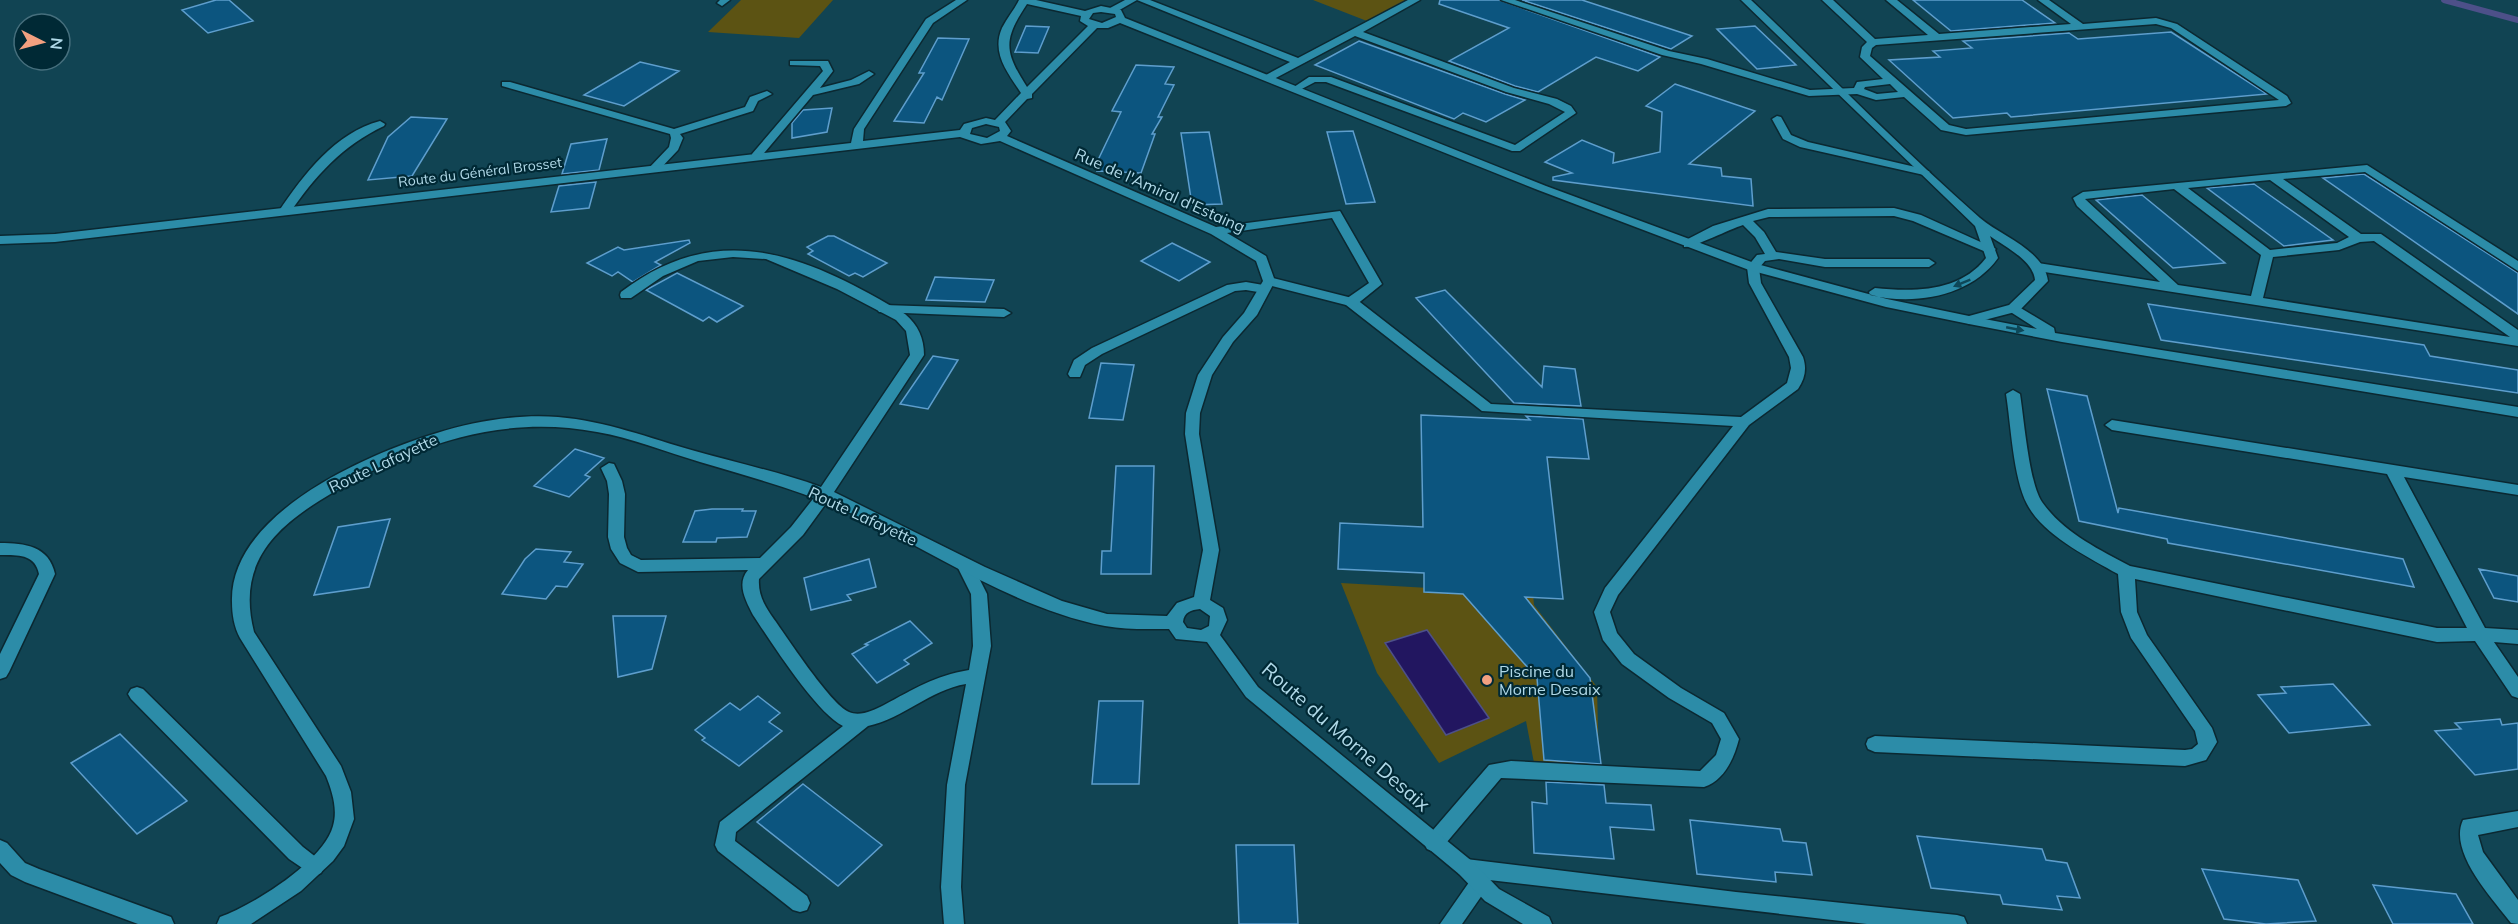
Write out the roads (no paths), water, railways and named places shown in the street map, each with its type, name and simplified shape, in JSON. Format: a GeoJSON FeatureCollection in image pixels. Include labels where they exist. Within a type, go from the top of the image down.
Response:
{"type":"FeatureCollection","features":[{"type":"Feature","properties":{"kind":"street"},"geometry":{"type":"LineString","coordinates":[[857,143],[859,129],[926,25],[962,0]]}},
{"type":"Feature","properties":{"kind":"street"},"geometry":{"type":"LineString","coordinates":[[1085,14],[1083,19],[1094,25],[1112,24],[1116,15],[1132,0]]}},
{"type":"Feature","properties":{"kind":"street"},"geometry":{"type":"LineString","coordinates":[[1142,0],[1298,63]]}},
{"type":"Feature","properties":{"kind":"street"},"geometry":{"type":"LineString","coordinates":[[1268,78],[1415,0]]}},
{"type":"Feature","properties":{"kind":"street"},"geometry":{"type":"LineString","coordinates":[[1506,0],[1666,53],[1809,93],[1858,91],[1876,97],[1907,94]]}},
{"type":"Feature","properties":{"kind":"street"},"geometry":{"type":"LineString","coordinates":[[1746,0],[1977,222],[2028,257],[2038,267],[2043,280],[2014,308],[1969,320]]}},
{"type":"Feature","properties":{"kind":"street"},"geometry":{"type":"LineString","coordinates":[[1827,0],[1874,42]]}},
{"type":"Feature","properties":{"kind":"street"},"geometry":{"type":"LineString","coordinates":[[1891,0],[1936,37]]}},
{"type":"Feature","properties":{"kind":"street"},"geometry":{"type":"LineString","coordinates":[[2043,0],[2080,26]]}},
{"type":"Feature","properties":{"kind":"street"},"geometry":{"type":"LineString","coordinates":[[1028,96],[1002,52],[1004,31],[1030,1],[1085,14],[1101,9],[1268,78],[1688,244],[1753,267],[1886,303],[2062,338],[2518,412]]}},
{"type":"Feature","properties":{"kind":"street"},"geometry":{"type":"LineString","coordinates":[[2166,22],[2283,98],[2286,103],[1966,132],[1945,128],[1865,57],[1867,47],[1874,42],[2080,26],[2166,22]]}},
{"type":"Feature","properties":{"kind":"street"},"geometry":{"type":"LineString","coordinates":[[999,122],[1006,131],[1000,137],[981,141],[969,139],[964,133],[973,123],[999,122],[1028,96],[1094,25]]}},
{"type":"Feature","properties":{"kind":"street"},"geometry":{"type":"LineString","coordinates":[[1296,89],[1313,79],[1327,79],[1516,149],[1571,113],[1566,107],[1510,90],[1355,32]]}},
{"type":"Feature","properties":{"kind":"street"},"geometry":{"type":"LineString","coordinates":[[756,156],[828,70],[824,63],[794,63]]}},
{"type":"Feature","properties":{"kind":"street"},"geometry":{"type":"LineString","coordinates":[[809,93],[855,82],[869,74]]}},
{"type":"Feature","properties":{"kind":"street"},"geometry":{"type":"LineString","coordinates":[[1858,91],[1861,84],[1892,81]]}},
{"type":"Feature","properties":{"kind":"street"},"geometry":{"type":"LineString","coordinates":[[506,84],[674,132],[749,108],[754,99],[767,94]]}},
{"type":"Feature","properties":{"kind":"street"},"geometry":{"type":"LineString","coordinates":[[1777,119],[1787,138],[1804,145],[1924,172]]}},
{"type":"Feature","properties":{"kind":"street"},"geometry":{"type":"LineString","coordinates":[[285,211],[336,148],[363,131],[381,124]]}},
{"type":"Feature","properties":{"kind":"street"},"geometry":{"type":"LineString","coordinates":[[655,168],[674,148],[677,138],[674,132]]}},
{"type":"Feature","properties":{"kind":"street","name":"Route du Général Brosset"},"geometry":{"type":"LineString","coordinates":[[0,240],[55,238],[857,143],[964,133]]}},
{"type":"Feature","properties":{"kind":"street","name":"Rue de l'Amiral d'Estaing"},"geometry":{"type":"LineString","coordinates":[[1000,137],[1215,231],[1252,250],[1262,259],[1267,285]]}},
{"type":"Feature","properties":{"kind":"street"},"geometry":{"type":"LineString","coordinates":[[2173,287],[2080,203],[2079,198],[2087,194],[2367,168],[2518,267]]}},
{"type":"Feature","properties":{"kind":"street"},"geometry":{"type":"LineString","coordinates":[[2271,176],[2358,238]]}},
{"type":"Feature","properties":{"kind":"street"},"geometry":{"type":"LineString","coordinates":[[2176,185],[2267,254],[2339,246],[2358,238],[2377,237],[2386,241],[2518,336]]}},
{"type":"Feature","properties":{"kind":"street"},"geometry":{"type":"LineString","coordinates":[[1688,244],[1717,229],[1768,213],[1894,213],[1917,218],[1991,253],[2004,251],[2028,257]]}},
{"type":"Feature","properties":{"kind":"street"},"geometry":{"type":"LineString","coordinates":[[1215,231],[1336,214],[1376,284],[1351,302]]}},
{"type":"Feature","properties":{"kind":"street"},"geometry":{"type":"LineString","coordinates":[[1744,219],[1760,235],[1772,255]]}},
{"type":"Feature","properties":{"kind":"street"},"geometry":{"type":"LineString","coordinates":[[1809,281],[1885,293],[1926,293],[1962,284],[1982,272],[1991,253],[1977,222]]}},
{"type":"Feature","properties":{"kind":"street"},"geometry":{"type":"LineString","coordinates":[[626,295],[646,279],[684,262],[720,254],[768,256],[784,261],[884,309],[909,325],[918,348],[917,355],[825,494],[797,531],[751,577],[748,587],[753,600],[839,716],[862,722]]}},
{"type":"Feature","properties":{"kind":"street"},"geometry":{"type":"LineString","coordinates":[[2256,302],[2267,254]]}},
{"type":"Feature","properties":{"kind":"street"},"geometry":{"type":"LineString","coordinates":[[1753,267],[1761,258],[1772,255],[1825,263],[1929,263]]}},
{"type":"Feature","properties":{"kind":"street"},"geometry":{"type":"LineString","coordinates":[[1434,843],[1496,771],[1511,769],[1704,779],[1724,759],[1730,739],[1718,718],[1675,693],[1628,659],[1609,635],[1602,612],[1611,592],[1744,422],[1793,386],[1799,365],[1760,293],[1753,267]]}},
{"type":"Feature","properties":{"kind":"street"},"geometry":{"type":"LineString","coordinates":[[2038,267],[2518,342]]}},
{"type":"Feature","properties":{"kind":"street"},"geometry":{"type":"LineString","coordinates":[[1201,603],[1211,550],[1192,434],[1193,413],[1205,375],[1228,339],[1250,315],[1267,285]]}},
{"type":"Feature","properties":{"kind":"street"},"geometry":{"type":"LineString","coordinates":[[1075,374],[1079,363],[1097,351],[1212,296],[1232,288],[1267,285],[1351,302],[1487,408],[1744,422]]}},
{"type":"Feature","properties":{"kind":"street"},"geometry":{"type":"LineString","coordinates":[[1926,293],[1924,303],[1948,315]]}},
{"type":"Feature","properties":{"kind":"street"},"geometry":{"type":"LineString","coordinates":[[2014,308],[2062,338]]}},
{"type":"Feature","properties":{"kind":"street"},"geometry":{"type":"LineString","coordinates":[[884,309],[1004,313]]}},
{"type":"Feature","properties":{"kind":"street"},"geometry":{"type":"LineString","coordinates":[[2013,394],[2027,484],[2034,503],[2060,531],[2126,571],[2436,635],[2479,634],[2518,637]]}},
{"type":"Feature","properties":{"kind":"street","name":"Route Lafayette"},"geometry":{"type":"LineString","coordinates":[[227,924],[237,921],[283,894],[314,867],[342,829],[345,815],[341,787],[246,633],[240,616],[240,580],[249,559],[285,517],[327,488],[416,444],[474,426],[534,419],[598,427],[825,494],[964,564],[1065,609],[1098,618],[1174,623]]}},
{"type":"Feature","properties":{"kind":"street"},"geometry":{"type":"LineString","coordinates":[[2112,425],[2518,490]]}},
{"type":"Feature","properties":{"kind":"street"},"geometry":{"type":"LineString","coordinates":[[609,468],[616,478],[619,502],[615,538],[621,555],[628,562],[638,566],[763,564]]}},
{"type":"Feature","properties":{"kind":"street"},"geometry":{"type":"LineString","coordinates":[[2393,471],[2479,634],[2517,689]]}},
{"type":"Feature","properties":{"kind":"street"},"geometry":{"type":"LineString","coordinates":[[0,549],[19,549],[41,556],[46,562],[47,574],[0,672]]}},
{"type":"Feature","properties":{"kind":"street"},"geometry":{"type":"LineString","coordinates":[[954,924],[951,887],[956,785],[982,646],[979,594],[964,564]]}},
{"type":"Feature","properties":{"kind":"street"},"geometry":{"type":"LineString","coordinates":[[1875,744],[2185,758],[2196,757],[2205,752],[2208,742],[2203,728],[2140,638],[2131,619],[2126,571]]}},
{"type":"Feature","properties":{"kind":"street"},"geometry":{"type":"LineString","coordinates":[[1201,603],[1214,608],[1220,619],[1215,630],[1210,634],[1188,636],[1182,634],[1174,623],[1176,613],[1181,609],[1201,603]]}},
{"type":"Feature","properties":{"kind":"street","name":"Route du Morne Desaix"},"geometry":{"type":"LineString","coordinates":[[1210,634],[1252,692],[1473,875],[1492,895],[1542,924]]}},
{"type":"Feature","properties":{"kind":"street"},"geometry":{"type":"LineString","coordinates":[[800,903],[725,845],[727,828],[862,722],[895,708],[938,683],[977,675]]}},
{"type":"Feature","properties":{"kind":"street"},"geometry":{"type":"LineString","coordinates":[[137,694],[296,853],[314,867]]}},
{"type":"Feature","properties":{"kind":"street"},"geometry":{"type":"LineString","coordinates":[[2518,819],[2470,826],[2467,837],[2472,852],[2518,916]]}},
{"type":"Feature","properties":{"kind":"street"},"geometry":{"type":"LineString","coordinates":[[0,849],[18,869],[32,876],[164,924]]}},
{"type":"Feature","properties":{"kind":"street"},"geometry":{"type":"LineString","coordinates":[[1449,923],[1473,875],[1957,924]]}},
{"type":"Feature","properties":{"kind":"waterway"},"geometry":{"type":"LineString","coordinates":[[2444,0],[2518,20]]}},
{"type":"Feature","properties":{"kind":"place","name":"Piscine du Morne Desaix"},"geometry":{"type":"Point","coordinates":[1487,680]}}]}
